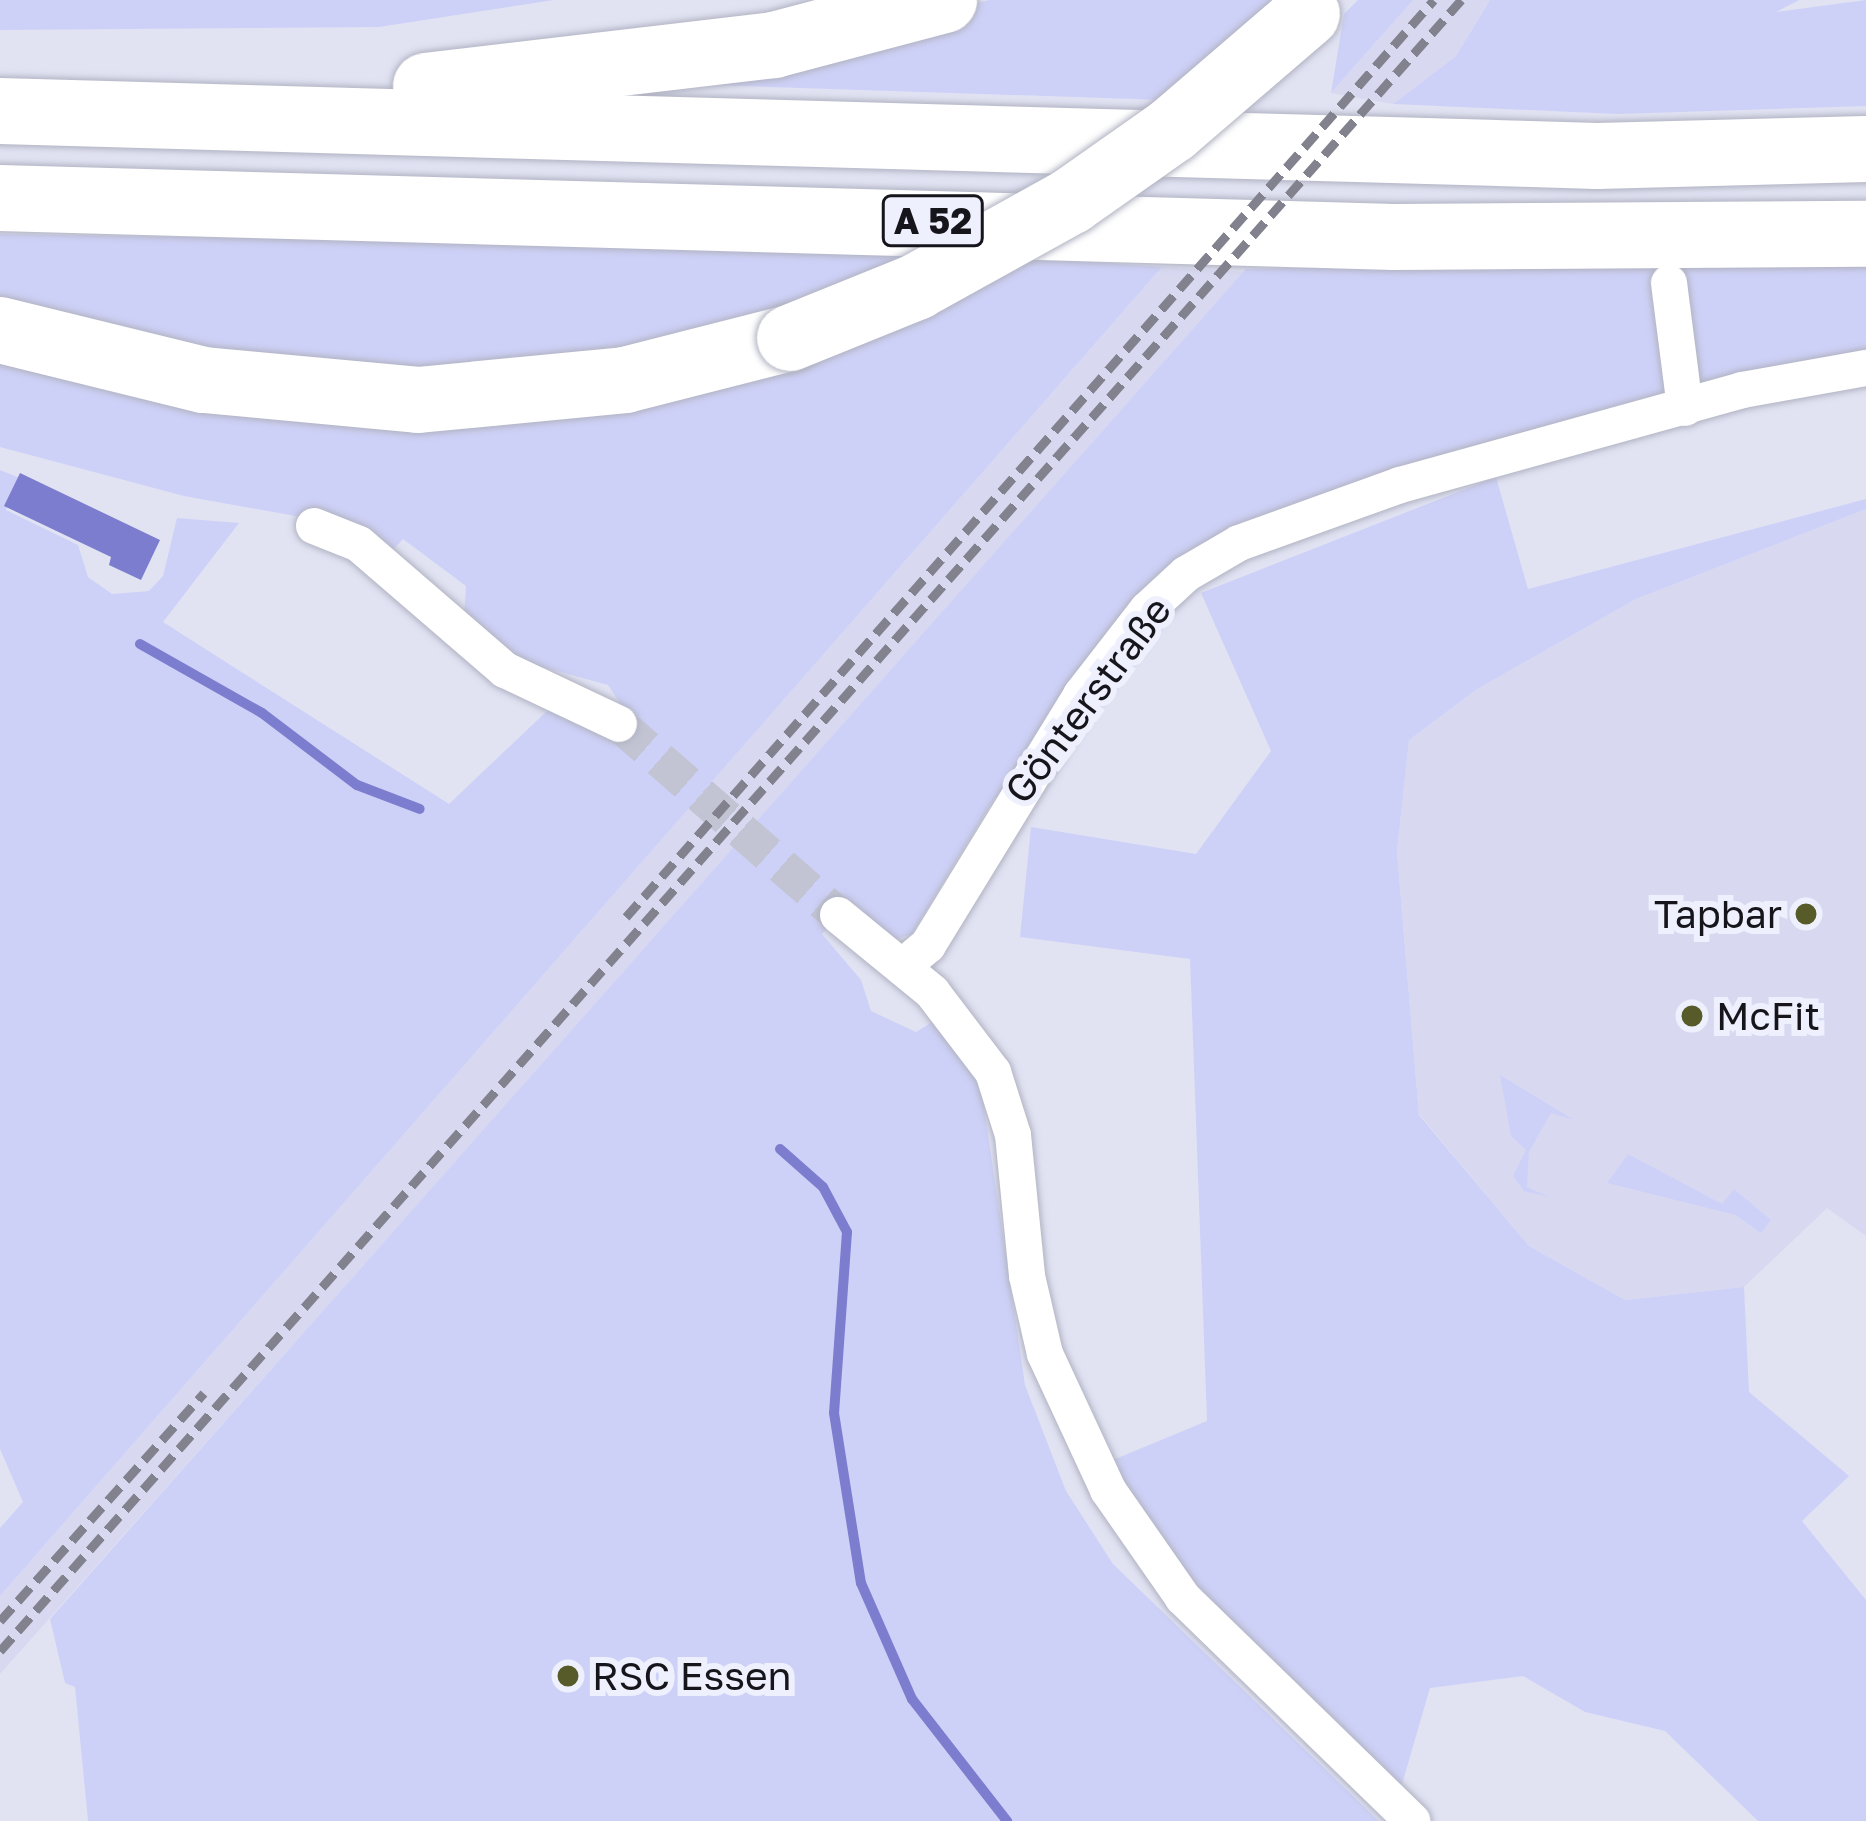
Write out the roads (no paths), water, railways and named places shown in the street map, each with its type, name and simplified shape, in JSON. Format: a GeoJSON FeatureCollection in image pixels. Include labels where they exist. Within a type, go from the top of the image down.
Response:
{"type":"FeatureCollection","features":[{"type":"Feature","properties":{"kind":"highway"},"geometry":{"type":"LineString","coordinates":[[160,116],[706,56],[944,0]]}},
{"type":"Feature","properties":{"kind":"highway"},"geometry":{"type":"LineString","coordinates":[[0,329],[204,380],[418,400],[609,382],[790,338],[916,287],[1071,201],[1172,130],[1314,7]]}},
{"type":"Feature","properties":{"kind":"highway","name":"A 52"},"geometry":{"type":"LineString","coordinates":[[0,111],[1597,156],[1866,149]]}},
{"type":"Feature","properties":{"kind":"highway","name":"A 52"},"geometry":{"type":"LineString","coordinates":[[0,197],[1394,237],[1866,234]]}},
{"type":"Feature","properties":{"kind":"street"},"geometry":{"type":"LineString","coordinates":[[1669,283],[1685,407]]}},
{"type":"Feature","properties":{"kind":"street","name":"Gönterstraße"},"geometry":{"type":"LineString","coordinates":[[902,968],[928,945],[1081,695],[1147,610],[1186,574],[1333,506],[1685,407],[1866,368]]}},
{"type":"Feature","properties":{"kind":"street"},"geometry":{"type":"LineString","coordinates":[[314,526],[359,544],[505,670],[619,724]]}},
{"type":"Feature","properties":{"kind":"street"},"geometry":{"type":"LineString","coordinates":[[838,915],[967,1029],[993,1072],[1013,1135],[1027,1276],[1045,1354],[1108,1490],[1184,1598],[1412,1821]]}},
{"type":"Feature","properties":{"kind":"waterway"},"geometry":{"type":"LineString","coordinates":[[140,644],[262,713],[357,785],[420,809]]}},
{"type":"Feature","properties":{"kind":"waterway"},"geometry":{"type":"LineString","coordinates":[[780,1149],[823,1187],[847,1232],[834,1413],[861,1583],[912,1699],[1007,1821]]}},
{"type":"Feature","properties":{"kind":"tunnel"},"geometry":{"type":"LineString","coordinates":[[619,724],[838,915]]}},
{"type":"Feature","properties":{"kind":"railway"},"geometry":{"type":"LineString","coordinates":[[626,917],[1434,0]]}},
{"type":"Feature","properties":{"kind":"railway"},"geometry":{"type":"LineString","coordinates":[[0,1651],[1461,0]]}},
{"type":"Feature","properties":{"kind":"railway"},"geometry":{"type":"LineString","coordinates":[[0,1621],[204,1393]]}},
{"type":"Feature","properties":{"kind":"place","name":"Tapbar"},"geometry":{"type":"Point","coordinates":[1806,914]}},
{"type":"Feature","properties":{"kind":"place","name":"McFit"},"geometry":{"type":"Point","coordinates":[1692,1016]}},
{"type":"Feature","properties":{"kind":"place","name":"RSC Essen"},"geometry":{"type":"Point","coordinates":[568,1676]}}]}
